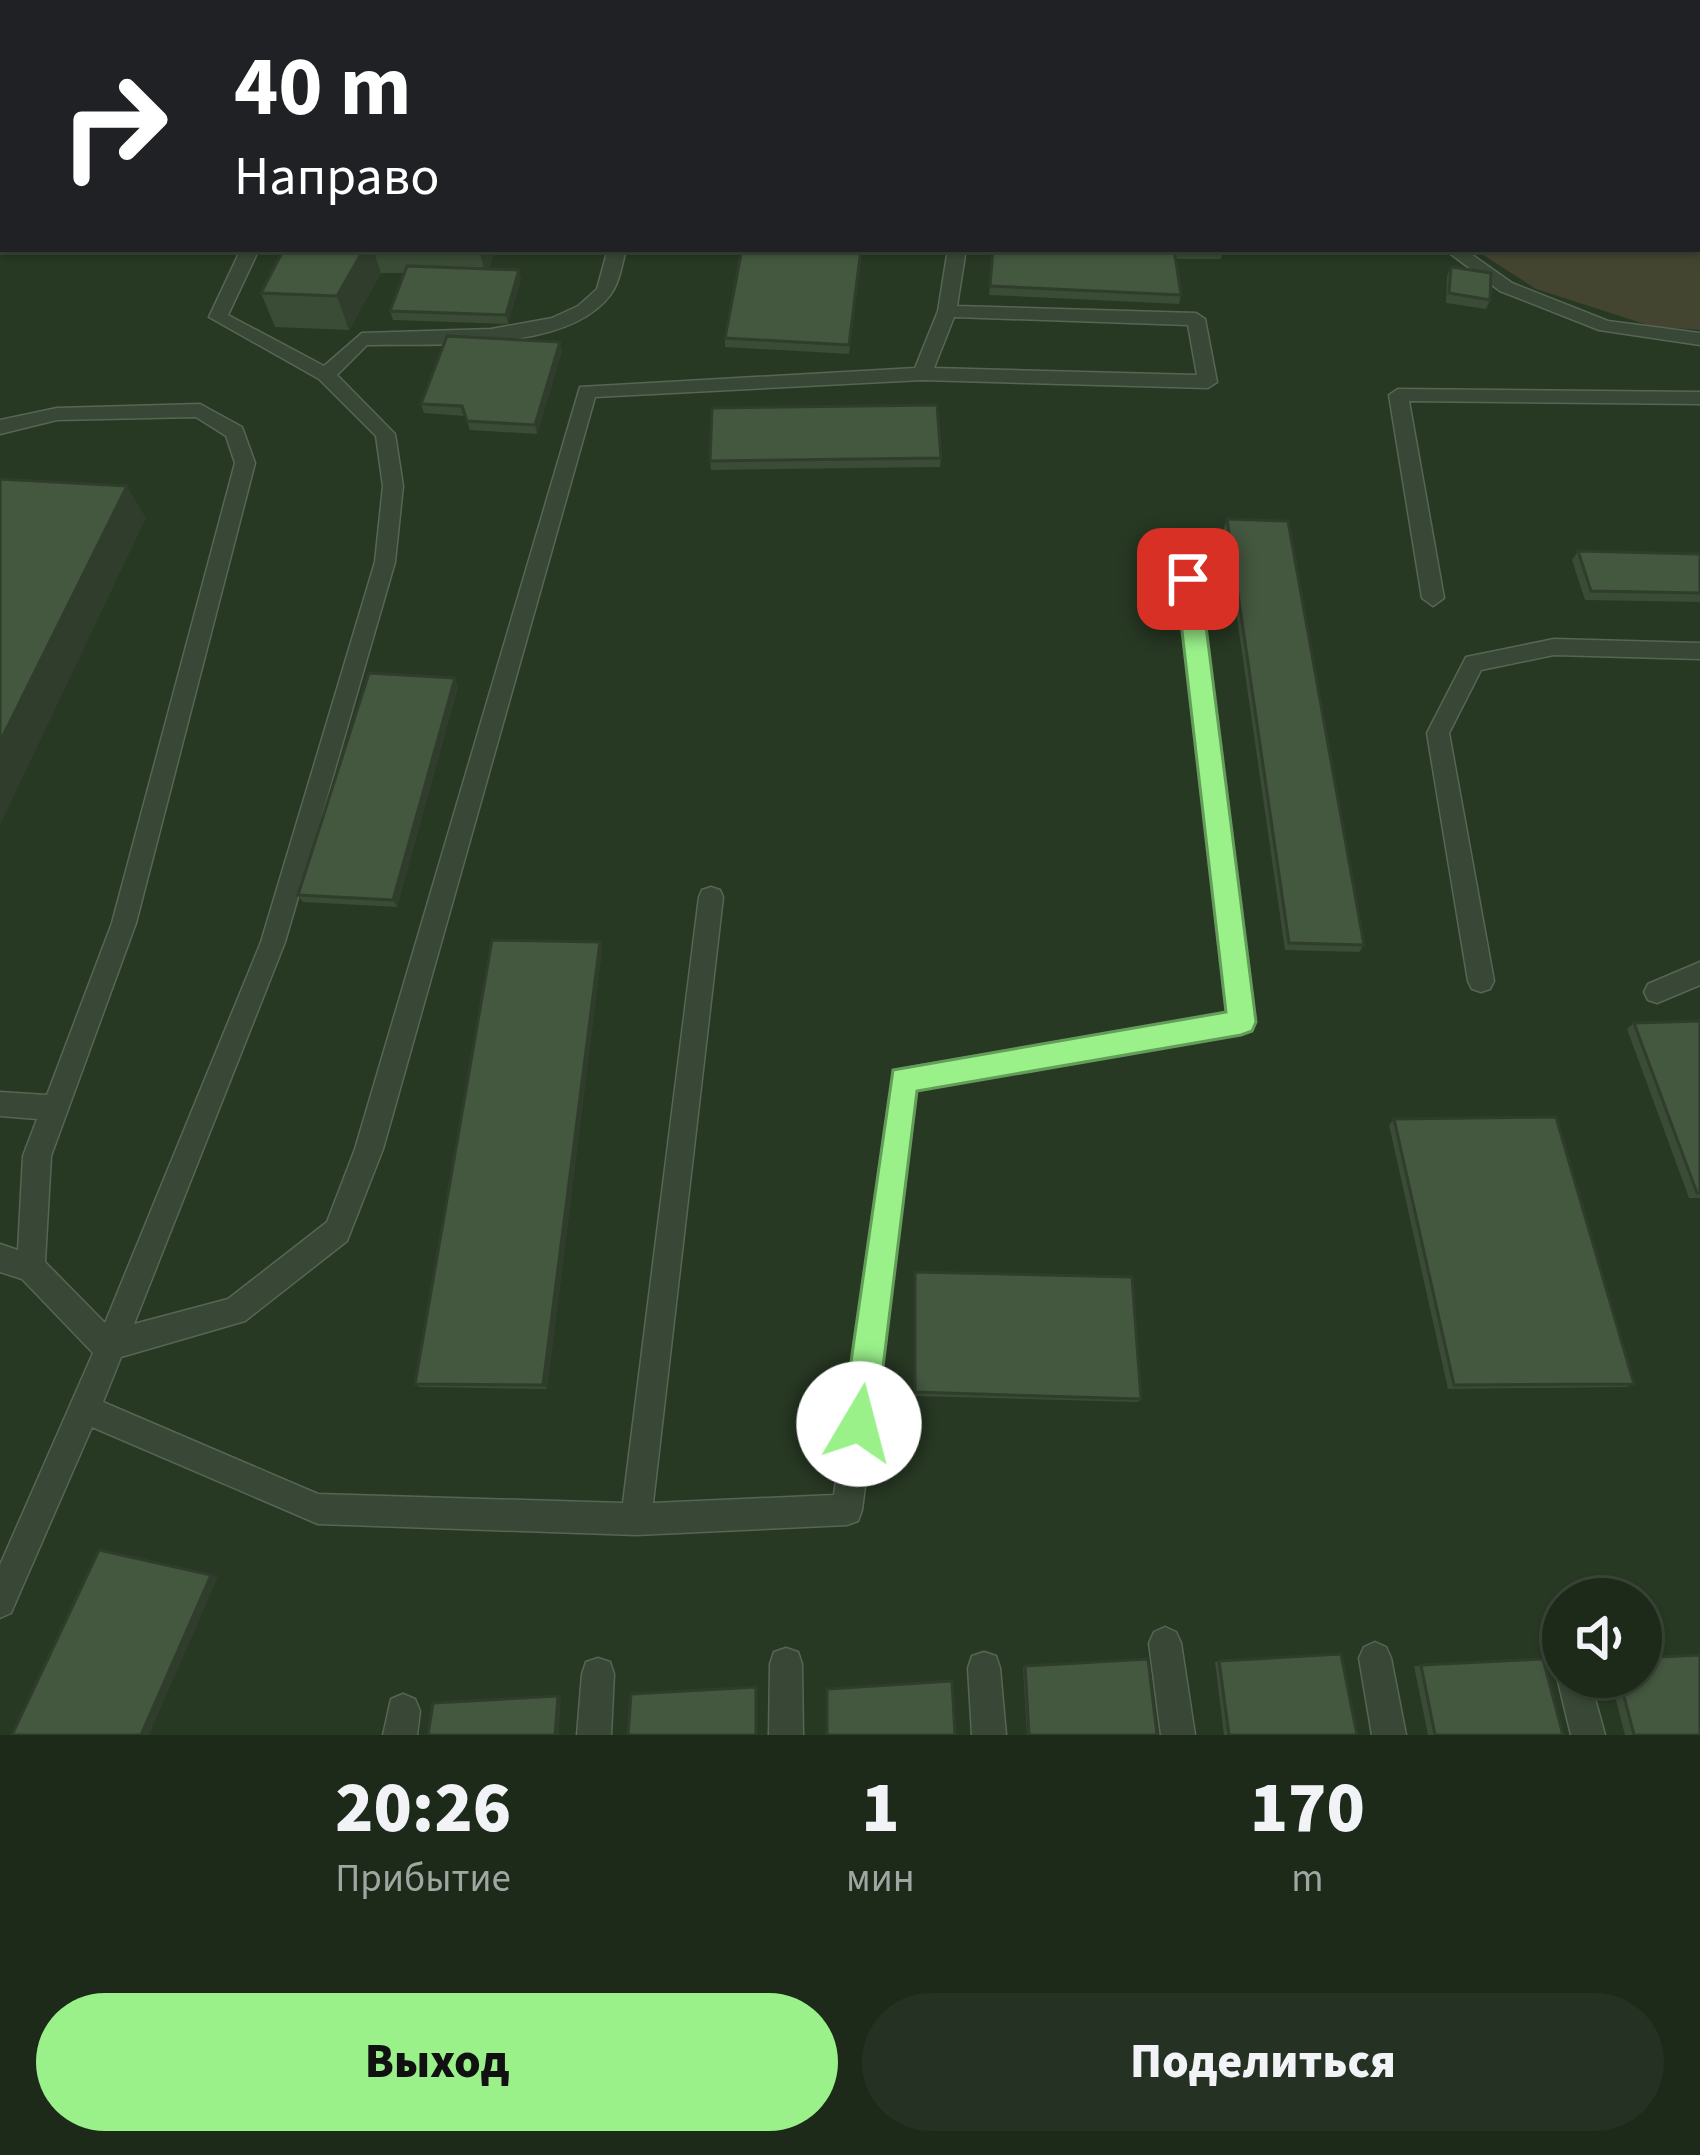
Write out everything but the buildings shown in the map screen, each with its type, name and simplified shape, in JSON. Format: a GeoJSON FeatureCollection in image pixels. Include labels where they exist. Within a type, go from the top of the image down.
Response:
{"type":"FeatureCollection","features":[{"type":"Feature","properties":{"kind":"lane"},"geometry":{"type":"LineString","coordinates":[[649,0],[664,0]]}},
{"type":"Feature","properties":{"kind":"lane"},"geometry":{"type":"LineString","coordinates":[[0,1603],[85,1409],[273,942],[385,562],[393,486],[385,434],[326,375],[218,317],[249,252]]}},
{"type":"Feature","properties":{"kind":"lane"},"geometry":{"type":"LineString","coordinates":[[326,375],[362,340],[524,331],[571,320],[604,292],[616,252]]}},
{"type":"Feature","properties":{"kind":"lane"},"geometry":{"type":"LineString","coordinates":[[922,374],[946,311],[957,252]]}},
{"type":"Feature","properties":{"kind":"lane"},"geometry":{"type":"LineString","coordinates":[[1457,252],[1507,286],[1605,326],[1700,339]]}},
{"type":"Feature","properties":{"kind":"lane"},"geometry":{"type":"LineString","coordinates":[[107,1346],[236,1311],[338,1231],[369,1149],[586,391],[922,374],[1208,382],[1196,319],[946,311]]}},
{"type":"Feature","properties":{"kind":"lane"},"geometry":{"type":"LineString","coordinates":[[1433,598],[1398,395],[1700,398]]}},
{"type":"Feature","properties":{"kind":"lane"},"geometry":{"type":"LineString","coordinates":[[0,427],[57,413],[200,410],[235,432],[244,463],[124,923],[37,1156],[31,1268]]}},
{"type":"Feature","properties":{"kind":"lane"},"geometry":{"type":"LineString","coordinates":[[85,1409],[318,1509],[636,1520],[848,1510],[903,1079],[1241,1022],[1188,579]]}},
{"type":"Feature","properties":{"kind":"lane"},"geometry":{"type":"LineString","coordinates":[[1481,981],[1438,733],[1474,663],[1554,647],[1700,651]]}},
{"type":"Feature","properties":{"kind":"lane"},"geometry":{"type":"LineString","coordinates":[[636,1520],[711,896]]}},
{"type":"Feature","properties":{"kind":"lane"},"geometry":{"type":"LineString","coordinates":[[1657,992],[1700,973]]}},
{"type":"Feature","properties":{"kind":"lane"},"geometry":{"type":"LineString","coordinates":[[0,1104],[55,1108]]}},
{"type":"Feature","properties":{"kind":"lane"},"geometry":{"type":"LineString","coordinates":[[0,1258],[31,1268],[107,1346]]}},
{"type":"Feature","properties":{"kind":"lane"},"geometry":{"type":"LineString","coordinates":[[1165,1643],[1178,1735]]}},
{"type":"Feature","properties":{"kind":"lane"},"geometry":{"type":"LineString","coordinates":[[1375,1658],[1389,1735]]}},
{"type":"Feature","properties":{"kind":"lane"},"geometry":{"type":"LineString","coordinates":[[786,1664],[786,1735]]}},
{"type":"Feature","properties":{"kind":"lane"},"geometry":{"type":"LineString","coordinates":[[984,1668],[989,1735]]}},
{"type":"Feature","properties":{"kind":"lane"},"geometry":{"type":"LineString","coordinates":[[594,1735],[598,1674]]}},
{"type":"Feature","properties":{"kind":"lane"},"geometry":{"type":"LineString","coordinates":[[1578,1698],[1588,1735]]}},
{"type":"Feature","properties":{"kind":"green space"},"geometry":{"type":"Polygon","coordinates":[[[1479,252],[1700,252],[1700,330],[1651,326],[1536,289],[1479,252]]]}},
{"type":"Feature","properties":{"kind":"route"},"geometry":{"type":"LineString","coordinates":[[859,1424],[903,1079],[1241,1022],[1188,579]]}}]}
